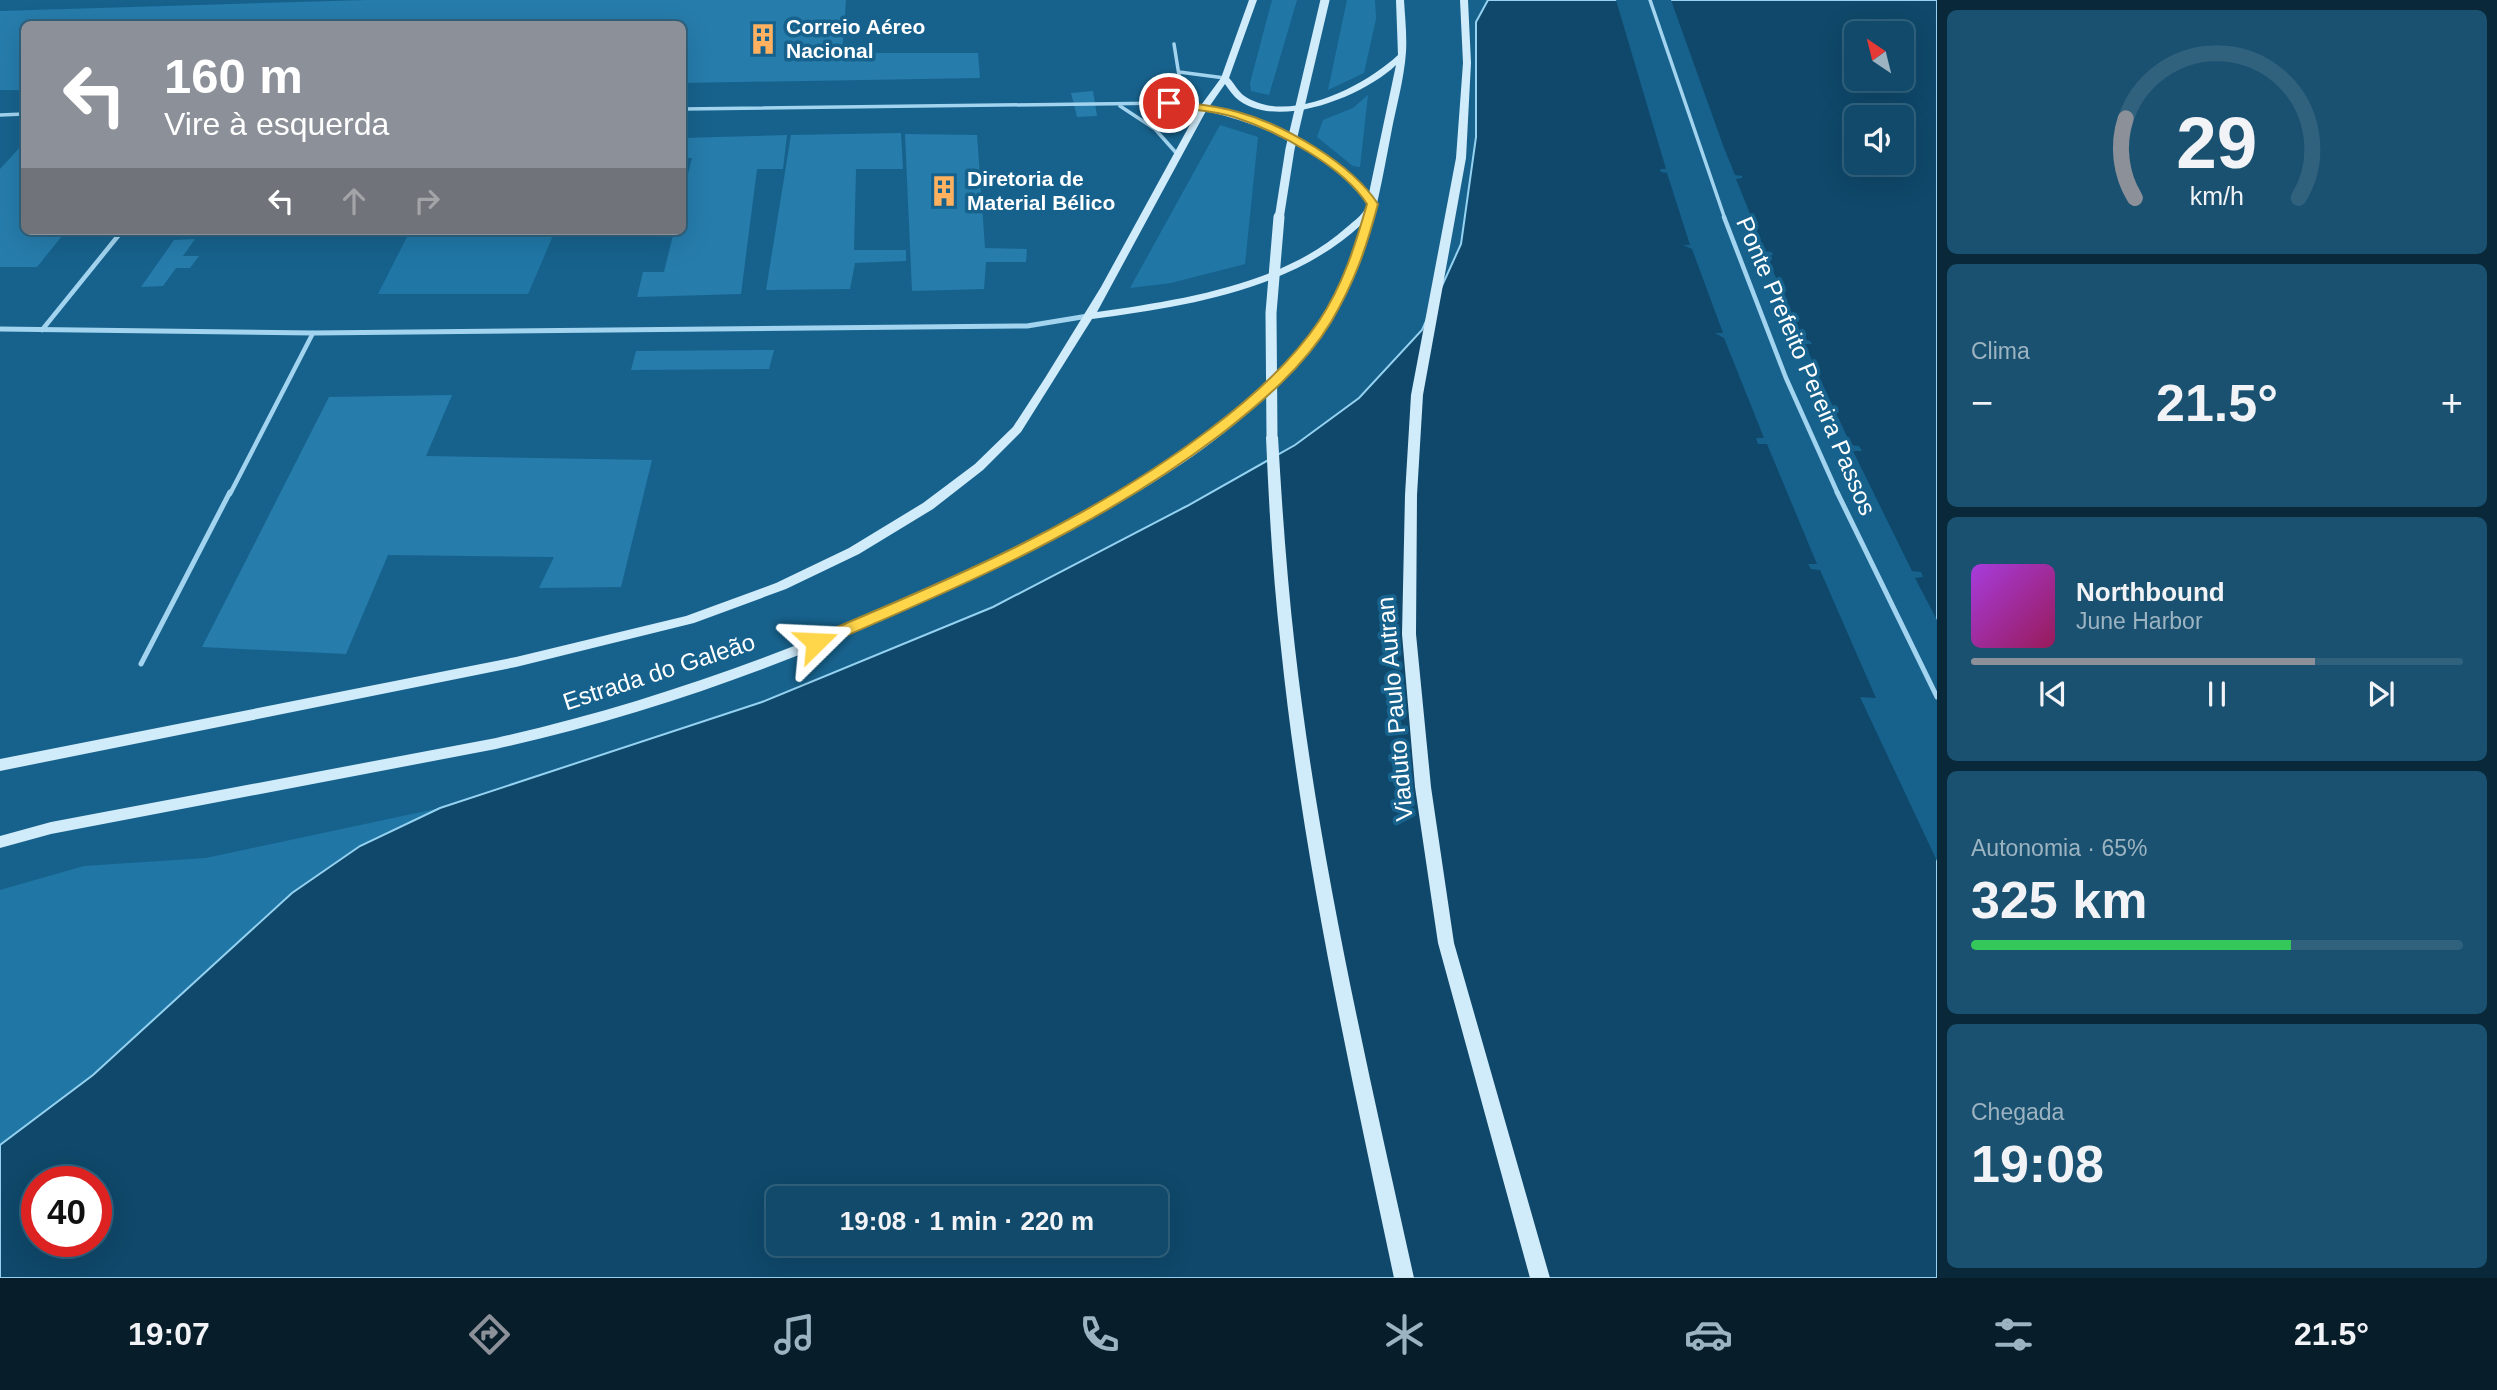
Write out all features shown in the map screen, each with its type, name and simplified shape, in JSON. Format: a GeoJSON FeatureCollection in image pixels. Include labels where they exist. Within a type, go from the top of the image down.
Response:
{"type":"FeatureCollection","features":[{"type":"Feature","properties":{"kind":"street","name":"Estrada do Galeão"},"geometry":{"type":"LineString","coordinates":[[0,765],[555,653],[689,620],[781,586],[854,551],[928,506],[979,467],[1017,429],[1087,316],[1203,108],[1225,78],[1253,0]]}},
{"type":"Feature","properties":{"kind":"street"},"geometry":{"type":"LineString","coordinates":[[1325,0],[1288,163],[1276,238],[1271,314],[1274,507],[1306,782],[1352,1039],[1404,1278]]}},
{"type":"Feature","properties":{"kind":"street","name":"Estrada do Galeão"},"geometry":{"type":"LineString","coordinates":[[0,842],[51,828],[467,750],[547,731],[722,678],[840,634],[960,582],[1079,521],[1174,463],[1246,408],[1300,354],[1324,323],[1355,267],[1372,207],[1402,55],[1400,0]]}},
{"type":"Feature","properties":{"kind":"street","name":"Viaduto Paulo Autran"},"geometry":{"type":"LineString","coordinates":[[1464,0],[1467,63],[1461,158],[1417,395],[1411,495],[1409,634],[1423,787],[1446,943],[1540,1278]]}},
{"type":"Feature","properties":{"kind":"street"},"geometry":{"type":"LineString","coordinates":[[1225,78],[1235,92],[1256,104],[1302,108],[1336,98],[1364,84],[1393,66],[1402,55]]}},
{"type":"Feature","properties":{"kind":"street"},"geometry":{"type":"LineString","coordinates":[[0,330],[313,333],[1027,326],[1179,304],[1225,292],[1329,246],[1352,231],[1372,207],[1362,188],[1345,172],[1283,135],[1235,114],[1203,108]]}},
{"type":"Feature","properties":{"kind":"lane","name":"Ponte Prefeito Pereira Passos"},"geometry":{"type":"LineString","coordinates":[[1650,0],[1685,109],[1768,332],[1872,566],[1937,697]]}},
{"type":"Feature","properties":{"kind":"lane"},"geometry":{"type":"LineString","coordinates":[[1169,103],[1181,88],[1174,44]]}},
{"type":"Feature","properties":{"kind":"lane"},"geometry":{"type":"LineString","coordinates":[[1179,72],[1225,78]]}},
{"type":"Feature","properties":{"kind":"lane"},"geometry":{"type":"LineString","coordinates":[[686,109],[1120,106],[1169,103],[1203,108]]}},
{"type":"Feature","properties":{"kind":"lane"},"geometry":{"type":"LineString","coordinates":[[1120,106],[1155,129],[1178,155]]}},
{"type":"Feature","properties":{"kind":"lane"},"geometry":{"type":"LineString","coordinates":[[0,115],[21,114]]}},
{"type":"Feature","properties":{"kind":"lane"},"geometry":{"type":"LineString","coordinates":[[42,330],[118,235]]}},
{"type":"Feature","properties":{"kind":"lane"},"geometry":{"type":"LineString","coordinates":[[141,664],[313,333]]}},
{"type":"Feature","properties":{"kind":"shaded area"},"geometry":{"type":"Polygon","coordinates":[[[1272,0],[1297,0],[1269,95],[1251,91],[1250,83],[1272,0]]]}},
{"type":"Feature","properties":{"kind":"shaded area"},"geometry":{"type":"Polygon","coordinates":[[[1347,0],[1375,0],[1376,19],[1364,73],[1328,90],[1347,0]]]}},
{"type":"Feature","properties":{"kind":"shaded area"},"geometry":{"type":"Polygon","coordinates":[[[1488,0],[1937,0],[1937,1278],[0,1278],[0,1145],[93,1075],[292,893],[360,846],[440,808],[762,702],[993,607],[1187,506],[1295,445],[1359,398],[1422,330],[1461,244],[1476,137],[1476,22],[1488,0]]]}},
{"type":"Feature","properties":{"kind":"shaded area"},"geometry":{"type":"Polygon","coordinates":[[[1368,95],[1360,167],[1353,166],[1317,137],[1323,120],[1353,108],[1368,95]]]}},
{"type":"Feature","properties":{"kind":"shaded area"},"geometry":{"type":"Polygon","coordinates":[[[1220,125],[1258,137],[1245,264],[1171,283],[1130,288],[1220,125]]]}},
{"type":"Feature","properties":{"kind":"shaded area"},"geometry":{"type":"Polygon","coordinates":[[[408,235],[553,235],[528,294],[378,294],[408,235]]]}},
{"type":"Feature","properties":{"kind":"shaded area"},"geometry":{"type":"Polygon","coordinates":[[[440,808],[360,846],[292,893],[93,1075],[0,1145],[0,890],[84,866],[206,858],[440,808]]]}},
{"type":"Feature","properties":{"kind":"pier"},"geometry":{"type":"Polygon","coordinates":[[[1616,0],[1671,0],[1724,148],[1735,175],[1742,176],[1736,179],[1765,251],[1772,252],[1773,255],[1766,255],[1803,339],[1812,344],[1805,344],[1820,379],[1851,445],[1859,446],[1862,451],[1853,451],[1912,571],[1921,572],[1923,577],[1915,578],[1937,620],[1937,861],[1860,697],[1876,698],[1820,570],[1811,569],[1808,564],[1817,564],[1767,444],[1758,444],[1756,438],[1764,438],[1724,338],[1715,333],[1723,333],[1692,249],[1683,245],[1690,245],[1667,173],[1661,172],[1660,169],[1666,169],[1616,0]]]}},
{"type":"Feature","properties":{"kind":"building","name":"Correio Aéreo Nacional"},"geometry":{"type":"Polygon","coordinates":[[[366,0],[846,0],[842,53],[978,53],[980,78],[686,83],[686,21],[21,21],[21,90],[0,90],[0,11],[366,0]]]}},
{"type":"Feature","properties":{"kind":"building"},"geometry":{"type":"Polygon","coordinates":[[[1093,91],[1097,116],[1077,117],[1071,93],[1093,91]]]}},
{"type":"Feature","properties":{"kind":"building"},"geometry":{"type":"Polygon","coordinates":[[[901,133],[903,169],[856,169],[854,250],[906,250],[906,261],[855,263],[850,289],[766,290],[791,135],[901,133]]]}},
{"type":"Feature","properties":{"kind":"building","name":"Diretoria de Material Bélico"},"geometry":{"type":"Polygon","coordinates":[[[905,134],[977,135],[985,248],[1027,249],[1026,262],[986,262],[984,289],[912,291],[905,134]]]}},
{"type":"Feature","properties":{"kind":"building"},"geometry":{"type":"Polygon","coordinates":[[[787,135],[783,169],[757,169],[741,294],[637,297],[643,272],[664,272],[673,235],[686,235],[686,181],[692,158],[686,158],[686,138],[787,135]]]}},
{"type":"Feature","properties":{"kind":"building"},"geometry":{"type":"Polygon","coordinates":[[[21,146],[21,235],[63,235],[37,267],[0,267],[0,169],[21,146]]]}},
{"type":"Feature","properties":{"kind":"building"},"geometry":{"type":"Polygon","coordinates":[[[195,239],[183,256],[199,256],[190,268],[176,268],[163,286],[141,287],[174,240],[195,239]]]}},
{"type":"Feature","properties":{"kind":"building"},"geometry":{"type":"Polygon","coordinates":[[[774,350],[769,369],[631,370],[636,351],[774,350]]]}},
{"type":"Feature","properties":{"kind":"building"},"geometry":{"type":"Polygon","coordinates":[[[452,395],[426,456],[652,460],[621,587],[539,588],[554,557],[388,555],[346,654],[202,647],[329,397],[452,395]]]}},
{"type":"Feature","properties":{"kind":"place","name":"Correio Aéreo Nacional"},"geometry":{"type":"Point","coordinates":[763,39]}},
{"type":"Feature","properties":{"kind":"place","name":"Diretoria de Material Bélico"},"geometry":{"type":"Point","coordinates":[944,191]}},
{"type":"Feature","properties":{"kind":"route"},"geometry":{"type":"LineString","coordinates":[[816,642],[960,582],[1079,521],[1174,463],[1246,408],[1292,364],[1324,323],[1355,267],[1373,204],[1362,188],[1338,167],[1267,126],[1235,114],[1169,103]]}}]}
